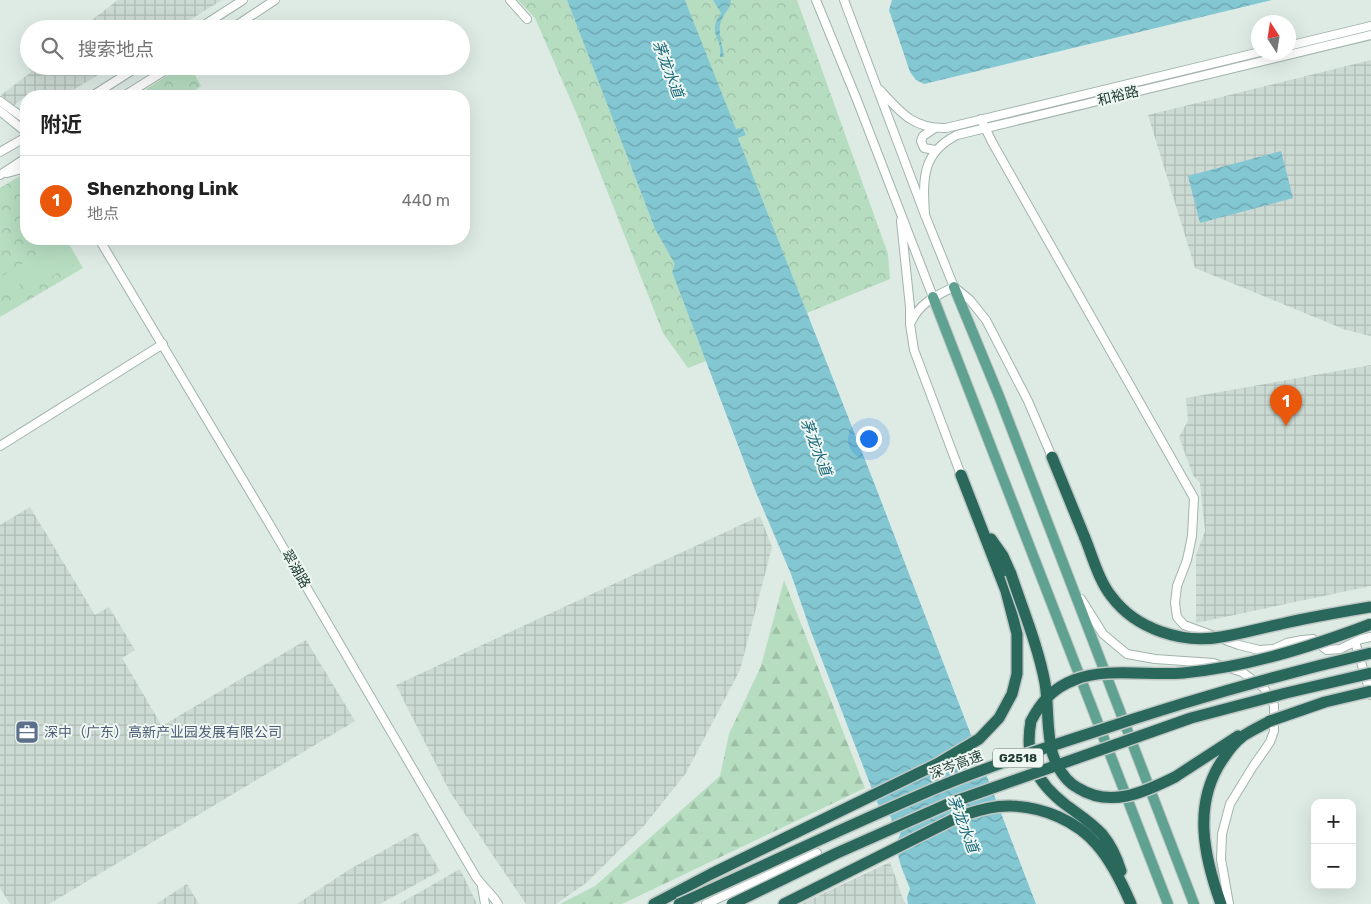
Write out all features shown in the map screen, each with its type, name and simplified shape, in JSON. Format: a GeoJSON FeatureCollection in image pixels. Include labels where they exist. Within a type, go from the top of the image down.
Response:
{"type":"FeatureCollection","features":[{"type":"Feature","properties":{"kind":"highway"},"geometry":{"type":"LineString","coordinates":[[1052,457],[1099,574],[1111,597],[1135,620],[1163,633],[1190,638],[1220,638],[1371,606]]}},
{"type":"Feature","properties":{"kind":"highway"},"geometry":{"type":"LineString","coordinates":[[654,904],[710,874],[937,764],[979,739],[999,718],[1012,694],[1017,674],[1017,634],[1006,591],[961,475]]}},
{"type":"Feature","properties":{"kind":"highway"},"geometry":{"type":"LineString","coordinates":[[978,519],[1003,556],[1032,637],[1045,683],[1053,754],[1060,771],[1071,784],[1089,795],[1111,798],[1132,795],[1153,788],[1175,778],[1229,741],[1270,721],[1325,702],[1371,691]]}},
{"type":"Feature","properties":{"kind":"highway"},"geometry":{"type":"LineString","coordinates":[[1131,904],[1114,863],[1111,848],[1102,835],[1050,792],[1039,777],[1031,760],[1028,739],[1032,721],[1040,706],[1055,689],[1074,680],[1094,674],[1184,673],[1241,664],[1296,651],[1371,624]]}},
{"type":"Feature","properties":{"kind":"highway","name":"深岑高速"},"geometry":{"type":"LineString","coordinates":[[679,904],[934,789],[1022,757],[1168,707],[1296,670],[1371,653]]}},
{"type":"Feature","properties":{"kind":"highway","name":"G2518"},"geometry":{"type":"LineString","coordinates":[[732,904],[837,853],[950,803],[1191,718],[1371,673]]}},
{"type":"Feature","properties":{"kind":"highway"},"geometry":{"type":"LineString","coordinates":[[1222,904],[1212,878],[1205,846],[1203,810],[1212,779],[1228,751],[1243,737],[1270,721]]}},
{"type":"Feature","properties":{"kind":"highway"},"geometry":{"type":"LineString","coordinates":[[784,904],[960,816],[986,808],[1011,805],[1036,809],[1057,816],[1078,828],[1114,863]]}},
{"type":"Feature","properties":{"kind":"main road"},"geometry":{"type":"LineString","coordinates":[[954,287],[995,388],[1194,904]]}},
{"type":"Feature","properties":{"kind":"main road"},"geometry":{"type":"LineString","coordinates":[[933,297],[1168,904]]}},
{"type":"Feature","properties":{"kind":"street"},"geometry":{"type":"LineString","coordinates":[[212,20],[244,0]]}},
{"type":"Feature","properties":{"kind":"street"},"geometry":{"type":"LineString","coordinates":[[244,20],[274,0]]}},
{"type":"Feature","properties":{"kind":"street"},"geometry":{"type":"LineString","coordinates":[[510,0],[527,19]]}},
{"type":"Feature","properties":{"kind":"street"},"geometry":{"type":"LineString","coordinates":[[816,0],[900,209],[933,297]]}},
{"type":"Feature","properties":{"kind":"street"},"geometry":{"type":"LineString","coordinates":[[844,0],[954,287],[970,300],[986,320],[1028,401],[1052,457]]}},
{"type":"Feature","properties":{"kind":"street"},"geometry":{"type":"LineString","coordinates":[[1296,44],[1371,26]]}},
{"type":"Feature","properties":{"kind":"street","name":"和裕路"},"geometry":{"type":"LineString","coordinates":[[935,150],[945,140],[957,135],[1371,35]]}},
{"type":"Feature","properties":{"kind":"street","name":"和裕路"},"geometry":{"type":"LineString","coordinates":[[876,85],[909,119],[928,128],[946,128],[1251,54]]}},
{"type":"Feature","properties":{"kind":"street"},"geometry":{"type":"LineString","coordinates":[[101,90],[125,75]]}},
{"type":"Feature","properties":{"kind":"street"},"geometry":{"type":"LineString","coordinates":[[134,90],[158,75]]}},
{"type":"Feature","properties":{"kind":"street"},"geometry":{"type":"LineString","coordinates":[[0,101],[20,116]]}},
{"type":"Feature","properties":{"kind":"street"},"geometry":{"type":"LineString","coordinates":[[0,111],[20,127]]}},
{"type":"Feature","properties":{"kind":"street"},"geometry":{"type":"LineString","coordinates":[[981,119],[987,128],[992,142],[1194,498],[1192,536],[1177,586],[1176,617],[1184,625],[1239,645],[1259,650],[1274,649],[1302,640],[1313,639],[1327,650],[1340,649],[1371,637]]}},
{"type":"Feature","properties":{"kind":"street"},"geometry":{"type":"LineString","coordinates":[[925,215],[923,184],[926,168],[935,150],[924,148],[921,141],[923,136],[935,128]]}},
{"type":"Feature","properties":{"kind":"street"},"geometry":{"type":"LineString","coordinates":[[0,152],[20,140]]}},
{"type":"Feature","properties":{"kind":"street"},"geometry":{"type":"LineString","coordinates":[[0,175],[20,162]]}},
{"type":"Feature","properties":{"kind":"street"},"geometry":{"type":"LineString","coordinates":[[0,175],[20,170]]}},
{"type":"Feature","properties":{"kind":"street"},"geometry":{"type":"LineString","coordinates":[[900,209],[910,306],[910,324],[918,363],[961,475]]}},
{"type":"Feature","properties":{"kind":"street","name":"翠湖路"},"geometry":{"type":"LineString","coordinates":[[103,245],[482,886],[493,895],[498,904]]}},
{"type":"Feature","properties":{"kind":"street","name":"翠湖路"},"geometry":{"type":"LineString","coordinates":[[105,245],[109,254]]}},
{"type":"Feature","properties":{"kind":"street"},"geometry":{"type":"LineString","coordinates":[[910,324],[916,312],[933,297],[954,287]]}},
{"type":"Feature","properties":{"kind":"street"},"geometry":{"type":"LineString","coordinates":[[0,446],[163,344]]}},
{"type":"Feature","properties":{"kind":"street"},"geometry":{"type":"LineString","coordinates":[[1066,573],[1103,634],[1127,654],[1154,659],[1212,663],[1242,672],[1264,688],[1274,704],[1274,731],[1270,742],[1230,804],[1222,834],[1221,859],[1229,904]]}},
{"type":"Feature","properties":{"kind":"street"},"geometry":{"type":"LineString","coordinates":[[1355,642],[1371,695]]}},
{"type":"Feature","properties":{"kind":"street"},"geometry":{"type":"LineString","coordinates":[[706,904],[817,853]]}},
{"type":"Feature","properties":{"kind":"street"},"geometry":{"type":"LineString","coordinates":[[740,904],[777,887],[772,874]]}},
{"type":"Feature","properties":{"kind":"street","name":"翠湖路"},"geometry":{"type":"LineString","coordinates":[[482,886],[485,904]]}},
{"type":"Feature","properties":{"kind":"shaded area"},"geometry":{"type":"Polygon","coordinates":[[[118,0],[222,0],[190,20],[92,20],[118,0]]]}},
{"type":"Feature","properties":{"kind":"shaded area"},"geometry":{"type":"Polygon","coordinates":[[[1371,60],[1371,336],[1346,330],[1195,268],[1148,115],[1371,60]]]}},
{"type":"Feature","properties":{"kind":"shaded area"},"geometry":{"type":"Polygon","coordinates":[[[27,75],[98,75],[73,90],[20,90],[20,101],[13,106],[1,95],[27,75]]]}},
{"type":"Feature","properties":{"kind":"shaded area"},"geometry":{"type":"Polygon","coordinates":[[[1371,365],[1371,586],[1196,623],[1196,555],[1205,531],[1200,483],[1193,475],[1179,437],[1188,421],[1186,398],[1371,365]]]}},
{"type":"Feature","properties":{"kind":"shaded area"},"geometry":{"type":"Polygon","coordinates":[[[30,507],[95,615],[109,607],[135,650],[122,658],[162,726],[306,640],[355,721],[49,904],[10,904],[0,888],[0,525],[30,507]]]}},
{"type":"Feature","properties":{"kind":"shaded area"},"geometry":{"type":"Polygon","coordinates":[[[760,516],[772,547],[740,670],[686,773],[643,827],[586,883],[556,904],[526,904],[450,792],[396,685],[760,516]]]}},
{"type":"Feature","properties":{"kind":"shaded area"},"geometry":{"type":"Polygon","coordinates":[[[417,832],[440,871],[380,904],[297,904],[350,869],[417,832]]]}},
{"type":"Feature","properties":{"kind":"shaded area"},"geometry":{"type":"Polygon","coordinates":[[[890,862],[905,904],[801,904],[890,862]]]}},
{"type":"Feature","properties":{"kind":"shaded area"},"geometry":{"type":"Polygon","coordinates":[[[460,869],[477,904],[399,904],[460,869]]]}},
{"type":"Feature","properties":{"kind":"shaded area"},"geometry":{"type":"Polygon","coordinates":[[[187,884],[199,904],[156,904],[187,884]]]}},
{"type":"Feature","properties":{"kind":"green space"},"geometry":{"type":"Polygon","coordinates":[[[518,0],[567,0],[655,229],[676,264],[672,272],[706,361],[688,368],[663,333],[578,117],[535,18],[518,0]]]}},
{"type":"Feature","properties":{"kind":"green space"},"geometry":{"type":"Polygon","coordinates":[[[685,0],[797,0],[888,254],[890,279],[807,313],[738,138],[746,134],[743,128],[736,130],[685,0]]]}},
{"type":"Feature","properties":{"kind":"green space"},"geometry":{"type":"Polygon","coordinates":[[[168,75],[195,75],[201,86],[195,90],[145,90],[168,75]]]}},
{"type":"Feature","properties":{"kind":"green space"},"geometry":{"type":"Polygon","coordinates":[[[20,176],[20,245],[70,245],[83,268],[0,317],[0,188],[20,176]]]}},
{"type":"Feature","properties":{"kind":"green space"},"geometry":{"type":"Polygon","coordinates":[[[56,245],[61,245],[73,265],[62,272],[49,249],[56,245]]]}},
{"type":"Feature","properties":{"kind":"green space"},"geometry":{"type":"Polygon","coordinates":[[[44,251],[57,273],[46,280],[33,257],[44,251]]]}},
{"type":"Feature","properties":{"kind":"green space"},"geometry":{"type":"Polygon","coordinates":[[[28,260],[41,282],[30,289],[17,267],[28,260]]]}},
{"type":"Feature","properties":{"kind":"green space"},"geometry":{"type":"Polygon","coordinates":[[[11,271],[24,293],[13,299],[0,277],[11,271]]]}},
{"type":"Feature","properties":{"kind":"green space"},"geometry":{"type":"Polygon","coordinates":[[[784,580],[865,788],[622,904],[560,904],[595,886],[720,776],[729,734],[761,666],[784,580]]]}},
{"type":"Feature","properties":{"kind":"water","name":"茅龙水道"},"geometry":{"type":"Polygon","coordinates":[[[567,0],[685,0],[736,129],[743,128],[746,135],[738,138],[873,480],[1036,904],[908,904],[907,897],[910,889],[897,851],[900,829],[893,826],[891,817],[881,810],[877,802],[810,629],[791,574],[755,490],[672,272],[675,264],[655,229],[567,0]]]}},
{"type":"Feature","properties":{"kind":"water"},"geometry":{"type":"Polygon","coordinates":[[[713,0],[731,0],[720,25],[724,57],[720,57],[715,31],[717,20],[721,13],[713,0]]]}},
{"type":"Feature","properties":{"kind":"water"},"geometry":{"type":"Polygon","coordinates":[[[892,0],[1272,0],[924,84],[916,80],[910,72],[889,10],[892,0]]]}},
{"type":"Feature","properties":{"kind":"water"},"geometry":{"type":"Polygon","coordinates":[[[1281,151],[1293,198],[1200,223],[1188,176],[1281,151]]]}},
{"type":"Feature","properties":{"kind":"place","name":"Shenzhong Link"},"geometry":{"type":"Point","coordinates":[1286,426]}},
{"type":"Feature","properties":{"kind":"place","name":"深中（广东）高新产业园发展有限公司"},"geometry":{"type":"Point","coordinates":[27,732]}}]}
